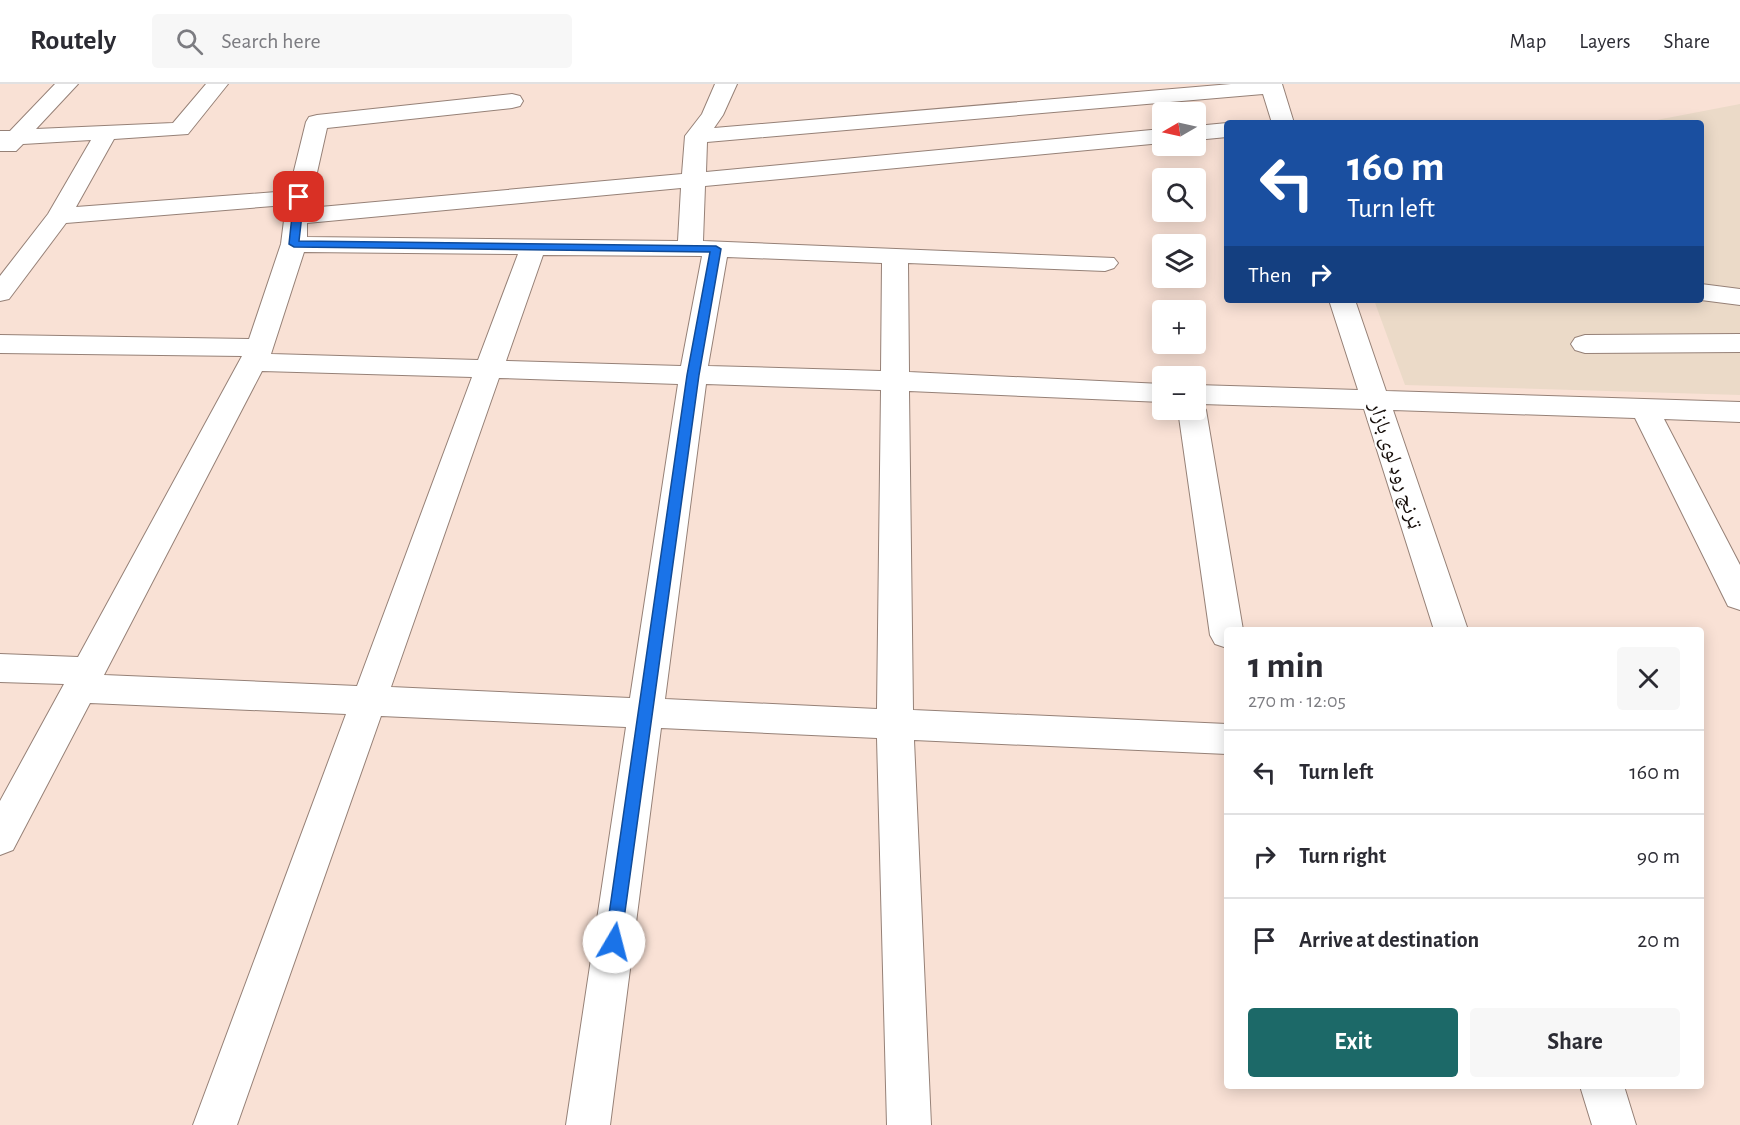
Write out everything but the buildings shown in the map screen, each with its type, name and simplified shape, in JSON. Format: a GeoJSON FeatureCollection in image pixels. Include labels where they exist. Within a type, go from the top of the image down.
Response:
{"type":"FeatureCollection","features":[{"type":"Feature","properties":{"kind":"street"},"geometry":{"type":"LineString","coordinates":[[0,153],[8,138],[67,84]]}},
{"type":"Feature","properties":{"kind":"street"},"geometry":{"type":"LineString","coordinates":[[8,138],[180,129],[217,84]]}},
{"type":"Feature","properties":{"kind":"street"},"geometry":{"type":"LineString","coordinates":[[588,1125],[693,375],[703,249],[694,181],[696,136],[712,115],[726,84]]}},
{"type":"Feature","properties":{"kind":"street"},"geometry":{"type":"LineString","coordinates":[[696,136],[1271,86],[1282,120]]}},
{"type":"Feature","properties":{"kind":"street"},"geometry":{"type":"LineString","coordinates":[[0,838],[256,355],[294,244],[297,207],[317,122],[512,101]]}},
{"type":"Feature","properties":{"kind":"street"},"geometry":{"type":"LineString","coordinates":[[1206,132],[1224,130]]}},
{"type":"Feature","properties":{"kind":"street"},"geometry":{"type":"LineString","coordinates":[[0,293],[59,216],[106,134]]}},
{"type":"Feature","properties":{"kind":"street"},"geometry":{"type":"LineString","coordinates":[[59,216],[297,207],[694,181],[1152,137]]}},
{"type":"Feature","properties":{"kind":"street"},"geometry":{"type":"LineString","coordinates":[[294,244],[703,249],[1105,263]]}},
{"type":"Feature","properties":{"kind":"street"},"geometry":{"type":"LineString","coordinates":[[215,1125],[533,247]]}},
{"type":"Feature","properties":{"kind":"street"},"geometry":{"type":"LineString","coordinates":[[895,257],[896,724],[909,1125]]}},
{"type":"Feature","properties":{"kind":"street"},"geometry":{"type":"LineString","coordinates":[[1704,292],[1740,297]]}},
{"type":"Feature","properties":{"kind":"street","name":"ټرنچ روډ لوی بازار"},"geometry":{"type":"LineString","coordinates":[[1343,303],[1450,627]]}},
{"type":"Feature","properties":{"kind":"street"},"geometry":{"type":"LineString","coordinates":[[1585,344],[1740,343]]}},
{"type":"Feature","properties":{"kind":"street"},"geometry":{"type":"LineString","coordinates":[[0,344],[256,355],[489,369],[897,381],[1152,393]]}},
{"type":"Feature","properties":{"kind":"street"},"geometry":{"type":"LineString","coordinates":[[1206,394],[1376,402],[1740,412]]}},
{"type":"Feature","properties":{"kind":"street"},"geometry":{"type":"LineString","coordinates":[[1645,410],[1740,597]]}},
{"type":"Feature","properties":{"kind":"street"},"geometry":{"type":"LineString","coordinates":[[1194,420],[1226,627]]}},
{"type":"Feature","properties":{"kind":"street"},"geometry":{"type":"LineString","coordinates":[[0,668],[84,679],[369,701],[1224,740]]}},
{"type":"Feature","properties":{"kind":"street"},"geometry":{"type":"LineString","coordinates":[[1603,1089],[1614,1125]]}},
{"type":"Feature","properties":{"kind":"shaded area"},"geometry":{"type":"Polygon","coordinates":[[[1740,104],[1740,395],[1405,385],[1375,303],[1704,303],[1704,120],[1657,120],[1740,104]]]}},
{"type":"Feature","properties":{"kind":"route"},"geometry":{"type":"LineString","coordinates":[[299,197],[295,217],[294,244],[716,249],[693,375],[614,942]]}}]}
